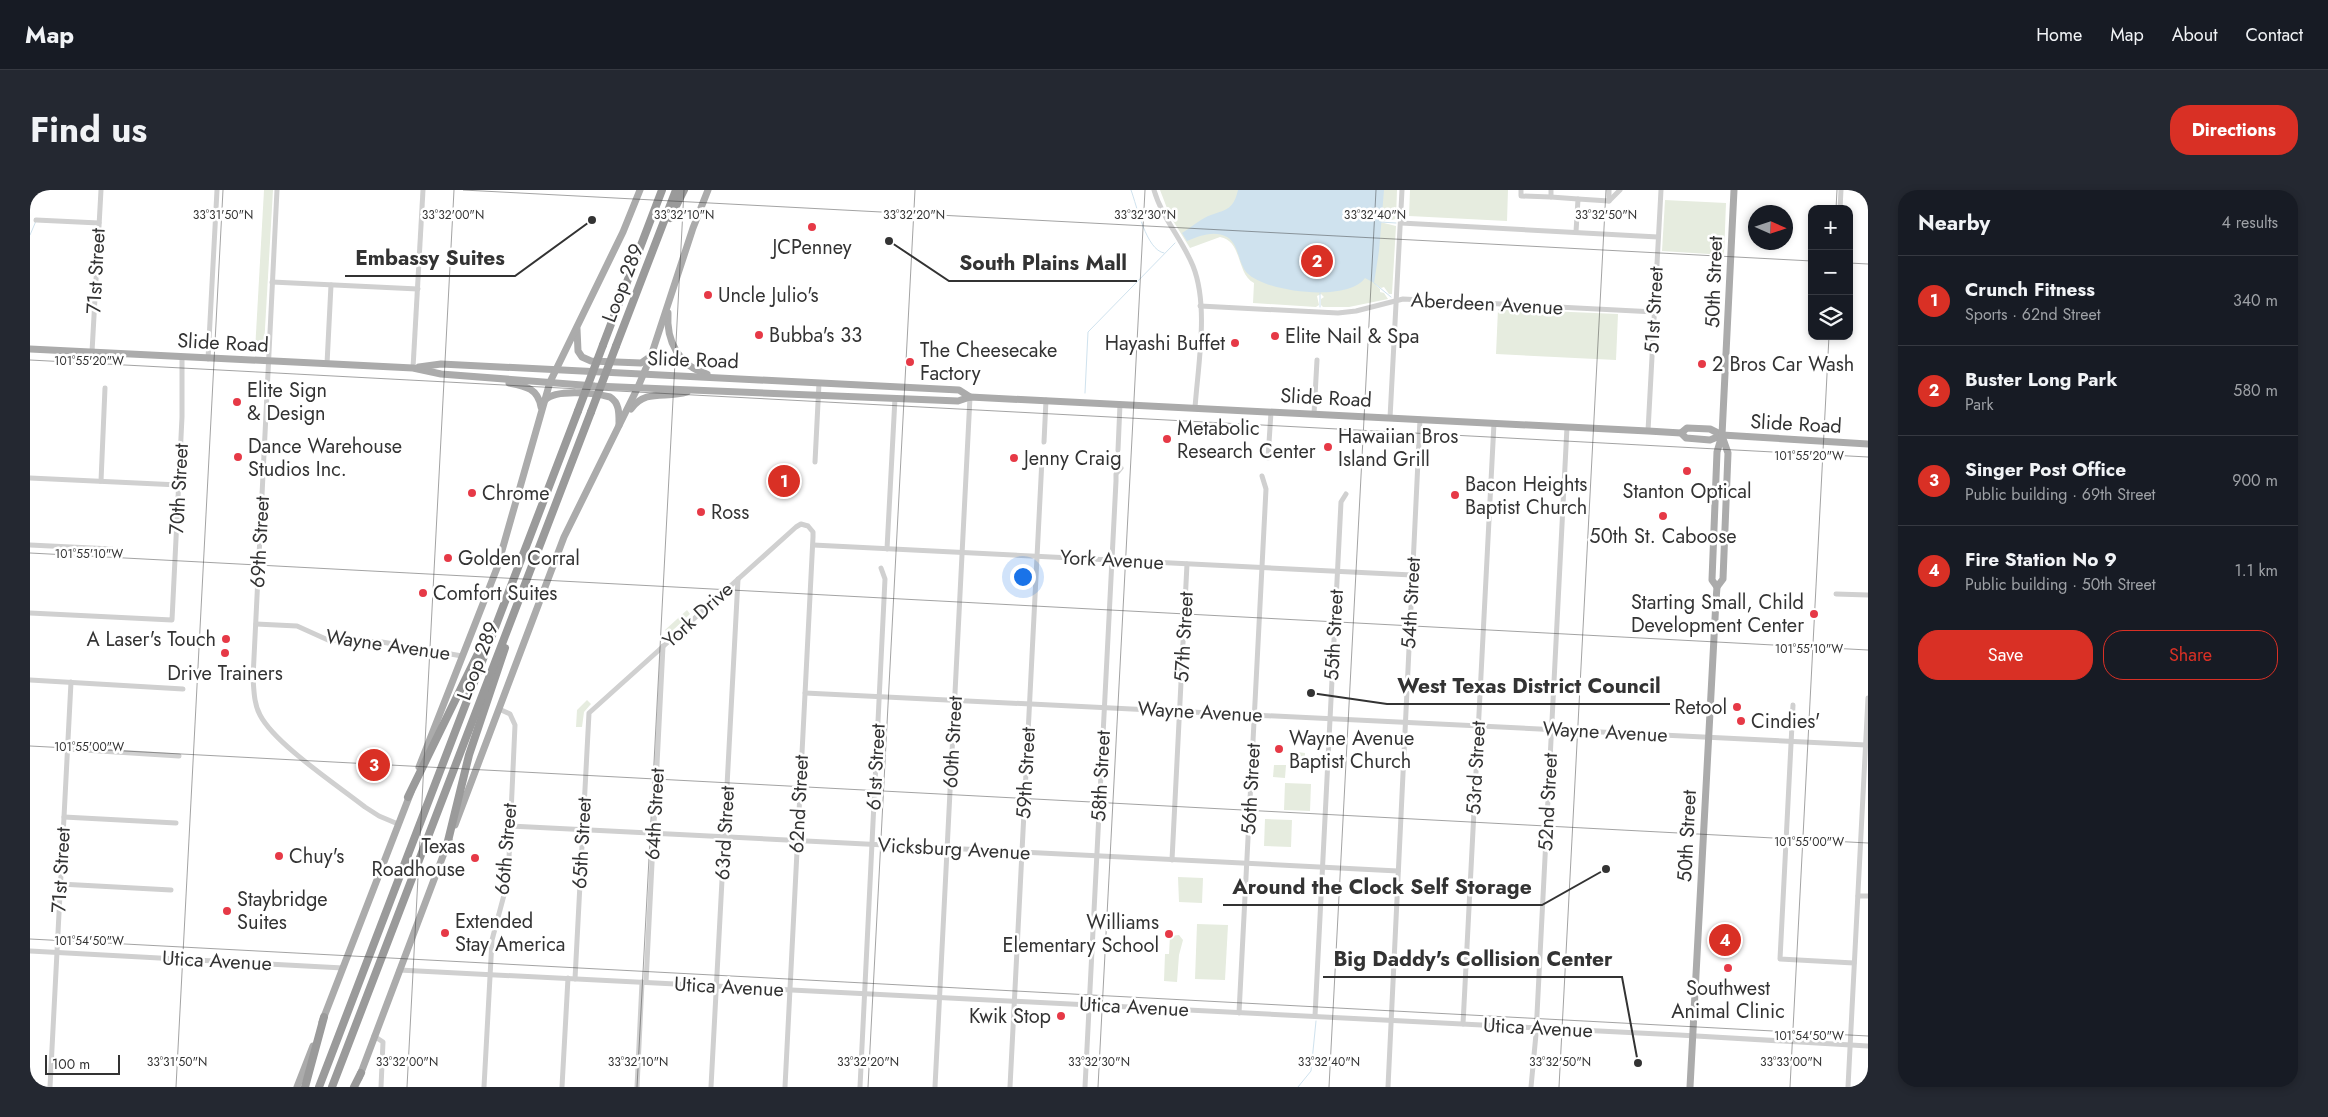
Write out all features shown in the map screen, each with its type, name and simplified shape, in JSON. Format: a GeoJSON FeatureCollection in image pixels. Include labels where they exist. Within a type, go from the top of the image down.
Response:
{"type":"FeatureCollection","features":[{"type":"Feature","properties":{"kind":"highway","name":"Loop 289"},"geometry":{"type":"LineString","coordinates":[[319,1087],[662,190]]}},
{"type":"Feature","properties":{"kind":"highway","name":"Loop 289"},"geometry":{"type":"LineString","coordinates":[[332,1087],[676,190]]}},
{"type":"Feature","properties":{"kind":"highway"},"geometry":{"type":"LineString","coordinates":[[642,277],[684,190]]}},
{"type":"Feature","properties":{"kind":"highway"},"geometry":{"type":"LineString","coordinates":[[408,798],[510,588]]}},
{"type":"Feature","properties":{"kind":"highway"},"geometry":{"type":"LineString","coordinates":[[447,845],[469,755],[503,657],[512,619]]}},
{"type":"Feature","properties":{"kind":"highway"},"geometry":{"type":"LineString","coordinates":[[305,1087],[324,1017]]}},
{"type":"Feature","properties":{"kind":"highway"},"geometry":{"type":"LineString","coordinates":[[355,1087],[361,1074]]}},
{"type":"Feature","properties":{"kind":"main road"},"geometry":{"type":"LineString","coordinates":[[361,1074],[564,537],[644,374],[708,190]]}},
{"type":"Feature","properties":{"kind":"main road","name":"50th Street"},"geometry":{"type":"LineString","coordinates":[[1717,587],[1712,580],[1714,510],[1717,452],[1722,435],[1734,190]]}},
{"type":"Feature","properties":{"kind":"main road"},"geometry":{"type":"LineString","coordinates":[[298,1087],[497,568],[543,401],[550,382],[623,232],[638,191]]}},
{"type":"Feature","properties":{"kind":"main road"},"geometry":{"type":"LineString","coordinates":[[668,303],[669,334],[677,353],[699,372],[722,377]]}},
{"type":"Feature","properties":{"kind":"main road"},"geometry":{"type":"LineString","coordinates":[[577,326],[576,347],[578,352],[586,359],[636,363],[646,361],[651,356]]}},
{"type":"Feature","properties":{"kind":"main road","name":"Slide Road"},"geometry":{"type":"LineString","coordinates":[[30,349],[414,368],[441,374],[638,388],[958,401],[970,397],[1046,400],[1648,431],[1681,433],[1686,438],[1710,440],[1722,435]]}},
{"type":"Feature","properties":{"kind":"main road","name":"Slide Road"},"geometry":{"type":"LineString","coordinates":[[414,368],[441,364],[722,377],[958,390],[970,397]]}},
{"type":"Feature","properties":{"kind":"main road"},"geometry":{"type":"LineString","coordinates":[[484,377],[527,387],[538,395],[541,409]]}},
{"type":"Feature","properties":{"kind":"main road"},"geometry":{"type":"LineString","coordinates":[[619,426],[636,403],[645,396],[655,394],[678,395],[694,390]]}},
{"type":"Feature","properties":{"kind":"main road"},"geometry":{"type":"LineString","coordinates":[[543,401],[551,395],[560,393],[610,397],[618,408],[619,426]]}},
{"type":"Feature","properties":{"kind":"main road","name":"Slide Road"},"geometry":{"type":"LineString","coordinates":[[1681,433],[1687,428],[1710,429],[1722,435],[1868,444]]}},
{"type":"Feature","properties":{"kind":"main road","name":"50th Street"},"geometry":{"type":"LineString","coordinates":[[1690,1087],[1717,587],[1723,579],[1728,453],[1722,435]]}},
{"type":"Feature","properties":{"kind":"street","name":"71st Street"},"geometry":{"type":"LineString","coordinates":[[92,352],[101,190]]}},
{"type":"Feature","properties":{"kind":"street"},"geometry":{"type":"LineString","coordinates":[[208,358],[217,190]]}},
{"type":"Feature","properties":{"kind":"street","name":"69th Street"},"geometry":{"type":"LineString","coordinates":[[277,190],[253,678],[254,697],[260,715],[266,725],[285,744],[365,807],[379,816],[398,824]]}},
{"type":"Feature","properties":{"kind":"street"},"geometry":{"type":"LineString","coordinates":[[414,368],[423,190]]}},
{"type":"Feature","properties":{"kind":"street"},"geometry":{"type":"LineString","coordinates":[[1154,190],[1164,215],[1192,264],[1199,288],[1200,306],[1195,408]]}},
{"type":"Feature","properties":{"kind":"street"},"geometry":{"type":"LineString","coordinates":[[1390,418],[1402,190]]}},
{"type":"Feature","properties":{"kind":"street"},"geometry":{"type":"LineString","coordinates":[[1521,190],[1521,196],[1609,200],[1620,190]]}},
{"type":"Feature","properties":{"kind":"street"},"geometry":{"type":"LineString","coordinates":[[1551,190],[1551,197]]}},
{"type":"Feature","properties":{"kind":"street"},"geometry":{"type":"LineString","coordinates":[[1609,190],[1609,200]]}},
{"type":"Feature","properties":{"kind":"street","name":"51st Street"},"geometry":{"type":"LineString","coordinates":[[1648,431],[1661,190]]}},
{"type":"Feature","properties":{"kind":"street"},"geometry":{"type":"LineString","coordinates":[[1840,205],[1841,190]]}},
{"type":"Feature","properties":{"kind":"street"},"geometry":{"type":"LineString","coordinates":[[1576,232],[1578,199]]}},
{"type":"Feature","properties":{"kind":"street"},"geometry":{"type":"LineString","coordinates":[[36,220],[99,223]]}},
{"type":"Feature","properties":{"kind":"street"},"geometry":{"type":"LineString","coordinates":[[1400,223],[1658,237]]}},
{"type":"Feature","properties":{"kind":"street"},"geometry":{"type":"LineString","coordinates":[[272,282],[418,289]]}},
{"type":"Feature","properties":{"kind":"street"},"geometry":{"type":"LineString","coordinates":[[327,364],[331,285]]}},
{"type":"Feature","properties":{"kind":"street","name":"Aberdeen Avenue"},"geometry":{"type":"LineString","coordinates":[[1200,306],[1338,313],[1403,299],[1654,312]]}},
{"type":"Feature","properties":{"kind":"street","name":"70th Street"},"geometry":{"type":"LineString","coordinates":[[30,613],[172,620],[179,485],[182,357]]}},
{"type":"Feature","properties":{"kind":"street"},"geometry":{"type":"LineString","coordinates":[[1314,414],[1317,360]]}},
{"type":"Feature","properties":{"kind":"street"},"geometry":{"type":"LineString","coordinates":[[815,462],[819,383]]}},
{"type":"Feature","properties":{"kind":"street"},"geometry":{"type":"LineString","coordinates":[[102,481],[105,388]]}},
{"type":"Feature","properties":{"kind":"street","name":"60th Street"},"geometry":{"type":"LineString","coordinates":[[935,1087],[970,397]]}},
{"type":"Feature","properties":{"kind":"street"},"geometry":{"type":"LineString","coordinates":[[887,549],[895,398]]}},
{"type":"Feature","properties":{"kind":"street"},"geometry":{"type":"LineString","coordinates":[[1044,442],[1046,400]]}},
{"type":"Feature","properties":{"kind":"street"},"geometry":{"type":"LineString","coordinates":[[1118,450],[1120,404]]}},
{"type":"Feature","properties":{"kind":"street"},"geometry":{"type":"LineString","coordinates":[[1268,458],[1271,412]]}},
{"type":"Feature","properties":{"kind":"street","name":"54th Street"},"geometry":{"type":"LineString","coordinates":[[1388,1087],[1420,419]]}},
{"type":"Feature","properties":{"kind":"street","name":"53rd Street"},"geometry":{"type":"LineString","coordinates":[[1463,1024],[1494,423]]}},
{"type":"Feature","properties":{"kind":"street","name":"52nd Street"},"geometry":{"type":"LineString","coordinates":[[1531,1087],[1536,1028],[1567,427]]}},
{"type":"Feature","properties":{"kind":"street","name":"59th Street"},"geometry":{"type":"LineString","coordinates":[[1010,1087],[1042,459]]}},
{"type":"Feature","properties":{"kind":"street","name":"58th Street"},"geometry":{"type":"LineString","coordinates":[[1086,1087],[1116,474],[1121,468]]}},
{"type":"Feature","properties":{"kind":"street","name":"56th Street"},"geometry":{"type":"LineString","coordinates":[[1239,1013],[1267,484],[1262,476]]}},
{"type":"Feature","properties":{"kind":"street"},"geometry":{"type":"LineString","coordinates":[[30,478],[179,485]]}},
{"type":"Feature","properties":{"kind":"street","name":"55th Street"},"geometry":{"type":"LineString","coordinates":[[1315,1016],[1342,502],[1346,494]]}},
{"type":"Feature","properties":{"kind":"street","name":"62nd Street"},"geometry":{"type":"LineString","coordinates":[[785,1087],[813,532],[805,524]]}},
{"type":"Feature","properties":{"kind":"street","name":"York Drive"},"geometry":{"type":"LineString","coordinates":[[594,709],[796,527],[805,524]]}},
{"type":"Feature","properties":{"kind":"street"},"geometry":{"type":"LineString","coordinates":[[30,545],[112,549]]}},
{"type":"Feature","properties":{"kind":"street","name":"York Avenue"},"geometry":{"type":"LineString","coordinates":[[812,545],[1412,575]]}},
{"type":"Feature","properties":{"kind":"street","name":"57th Street"},"geometry":{"type":"LineString","coordinates":[[1172,860],[1187,564]]}},
{"type":"Feature","properties":{"kind":"street","name":"61st Street"},"geometry":{"type":"LineString","coordinates":[[860,1087],[886,579],[881,568]]}},
{"type":"Feature","properties":{"kind":"street","name":"63rd Street"},"geometry":{"type":"LineString","coordinates":[[711,1087],[738,579]]}},
{"type":"Feature","properties":{"kind":"street"},"geometry":{"type":"LineString","coordinates":[[1836,594],[1868,595]]}},
{"type":"Feature","properties":{"kind":"street","name":"Wayne Avenue"},"geometry":{"type":"LineString","coordinates":[[256,624],[296,626],[328,640],[382,642],[462,656]]}},
{"type":"Feature","properties":{"kind":"street","name":"64th Street"},"geometry":{"type":"LineString","coordinates":[[637,1087],[654,834],[663,646]]}},
{"type":"Feature","properties":{"kind":"street"},"geometry":{"type":"LineString","coordinates":[[30,680],[183,688]]}},
{"type":"Feature","properties":{"kind":"street","name":"71st Street"},"geometry":{"type":"LineString","coordinates":[[50,1087],[71,682]]}},
{"type":"Feature","properties":{"kind":"street","name":"Wayne Avenue"},"geometry":{"type":"LineString","coordinates":[[805,693],[1866,745]]}},
{"type":"Feature","properties":{"kind":"street"},"geometry":{"type":"LineString","coordinates":[[1848,1087],[1868,698]]}},
{"type":"Feature","properties":{"kind":"street"},"geometry":{"type":"LineString","coordinates":[[1793,705],[1780,959],[1854,964]]}},
{"type":"Feature","properties":{"kind":"street","name":"66th Street"},"geometry":{"type":"LineString","coordinates":[[484,1087],[493,933],[508,880],[515,726],[510,714],[499,708]]}},
{"type":"Feature","properties":{"kind":"street","name":"65th Street"},"geometry":{"type":"LineString","coordinates":[[575,979],[588,717],[594,709]]}},
{"type":"Feature","properties":{"kind":"street"},"geometry":{"type":"LineString","coordinates":[[68,749],[179,756]]}},
{"type":"Feature","properties":{"kind":"street"},"geometry":{"type":"LineString","coordinates":[[64,817],[176,823]]}},
{"type":"Feature","properties":{"kind":"street","name":"Vicksburg Avenue"},"geometry":{"type":"LineString","coordinates":[[510,826],[1398,871]]}},
{"type":"Feature","properties":{"kind":"street"},"geometry":{"type":"LineString","coordinates":[[60,884],[171,890]]}},
{"type":"Feature","properties":{"kind":"street"},"geometry":{"type":"LineString","coordinates":[[1858,896],[1868,896]]}},
{"type":"Feature","properties":{"kind":"street","name":"Utica Avenue"},"geometry":{"type":"LineString","coordinates":[[30,951],[343,968]]}},
{"type":"Feature","properties":{"kind":"street","name":"Utica Avenue"},"geometry":{"type":"LineString","coordinates":[[399,970],[1868,1046]]}},
{"type":"Feature","properties":{"kind":"street"},"geometry":{"type":"LineString","coordinates":[[562,1087],[568,978]]}},
{"type":"Feature","properties":{"kind":"street"},"geometry":{"type":"LineString","coordinates":[[374,1036],[383,1042],[381,1087]]}},
{"type":"Feature","properties":{"kind":"shaded area"},"geometry":{"type":"Polygon","coordinates":[[[264,190],[273,190],[264,346],[255,351],[264,190]]]}},
{"type":"Feature","properties":{"kind":"shaded area"},"geometry":{"type":"Polygon","coordinates":[[[1160,190],[1397,190],[1396,219],[1380,222],[1396,226],[1392,294],[1389,294],[1384,287],[1381,288],[1374,283],[1388,299],[1349,307],[1323,307],[1321,299],[1324,297],[1321,294],[1317,296],[1319,305],[1316,307],[1253,303],[1254,283],[1244,273],[1232,245],[1220,237],[1190,248],[1170,216],[1160,190]]]}},
{"type":"Feature","properties":{"kind":"shaded area"},"geometry":{"type":"Polygon","coordinates":[[[1410,190],[1508,190],[1507,221],[1409,216],[1410,190]]]}},
{"type":"Feature","properties":{"kind":"shaded area"},"geometry":{"type":"Polygon","coordinates":[[[1665,200],[1726,203],[1724,255],[1662,251],[1665,200]]]}},
{"type":"Feature","properties":{"kind":"shaded area"},"geometry":{"type":"Polygon","coordinates":[[[1498,309],[1618,314],[1616,360],[1496,354],[1498,309]]]}},
{"type":"Feature","properties":{"kind":"shaded area"},"geometry":{"type":"Polygon","coordinates":[[[687,610],[690,614],[669,634],[665,630],[687,610]]]}},
{"type":"Feature","properties":{"kind":"shaded area"},"geometry":{"type":"Polygon","coordinates":[[[587,700],[591,704],[584,712],[582,727],[576,727],[577,710],[587,700]]]}},
{"type":"Feature","properties":{"kind":"shaded area"},"geometry":{"type":"Polygon","coordinates":[[[1297,752],[1305,753],[1305,766],[1297,766],[1297,752]]]}},
{"type":"Feature","properties":{"kind":"shaded area"},"geometry":{"type":"Polygon","coordinates":[[[1274,765],[1286,765],[1285,778],[1273,777],[1274,765]]]}},
{"type":"Feature","properties":{"kind":"shaded area"},"geometry":{"type":"Polygon","coordinates":[[[1285,783],[1311,784],[1310,811],[1284,810],[1285,783]]]}},
{"type":"Feature","properties":{"kind":"shaded area"},"geometry":{"type":"Polygon","coordinates":[[[1265,819],[1292,820],[1291,847],[1264,846],[1265,819]]]}},
{"type":"Feature","properties":{"kind":"shaded area"},"geometry":{"type":"Polygon","coordinates":[[[1178,877],[1203,878],[1202,903],[1179,902],[1178,877]]]}},
{"type":"Feature","properties":{"kind":"shaded area"},"geometry":{"type":"Polygon","coordinates":[[[1197,924],[1228,925],[1225,980],[1195,979],[1197,924]]]}},
{"type":"Feature","properties":{"kind":"shaded area"},"geometry":{"type":"Polygon","coordinates":[[[1179,935],[1183,940],[1179,955],[1177,982],[1164,981],[1165,954],[1169,954],[1170,936],[1179,935]]]}},
{"type":"Feature","properties":{"kind":"water"},"geometry":{"type":"Polygon","coordinates":[[[1238,190],[1384,190],[1379,251],[1374,283],[1365,278],[1356,285],[1343,290],[1308,292],[1289,290],[1257,280],[1247,273],[1234,244],[1227,237],[1212,234],[1187,241],[1182,233],[1208,216],[1229,208],[1238,190]]]}},
{"type":"Feature","properties":{"kind":"waterway"},"geometry":{"type":"LineString","coordinates":[[1131,190],[1147,236],[1152,244],[1164,253]]}},
{"type":"Feature","properties":{"kind":"waterway"},"geometry":{"type":"LineString","coordinates":[[30,235],[36,221]]}},
{"type":"Feature","properties":{"kind":"waterway"},"geometry":{"type":"LineString","coordinates":[[1380,222],[1396,223]]}},
{"type":"Feature","properties":{"kind":"waterway"},"geometry":{"type":"LineString","coordinates":[[1085,393],[1088,332],[1175,243]]}},
{"type":"Feature","properties":{"kind":"waterway"},"geometry":{"type":"LineString","coordinates":[[1374,283],[1391,297]]}},
{"type":"Feature","properties":{"kind":"waterway"},"geometry":{"type":"LineString","coordinates":[[1320,293],[1320,307]]}},
{"type":"Feature","properties":{"kind":"waterway"},"geometry":{"type":"LineString","coordinates":[[1298,1087],[1311,1071],[1316,1021]]}},
{"type":"Feature","properties":{"kind":"place","name":"Embassy Suites"},"geometry":{"type":"Point","coordinates":[592,220]}},
{"type":"Feature","properties":{"kind":"place","name":"JCPenney"},"geometry":{"type":"Point","coordinates":[812,227]}},
{"type":"Feature","properties":{"kind":"place","name":"South Plains Mall"},"geometry":{"type":"Point","coordinates":[889,241]}},
{"type":"Feature","properties":{"kind":"place","name":"Buster Long Park"},"geometry":{"type":"Point","coordinates":[1317,261]}},
{"type":"Feature","properties":{"kind":"place","name":"Uncle Julio's"},"geometry":{"type":"Point","coordinates":[708,295]}},
{"type":"Feature","properties":{"kind":"place","name":"Bubba's 33"},"geometry":{"type":"Point","coordinates":[759,335]}},
{"type":"Feature","properties":{"kind":"place","name":"Elite Nail & Spa"},"geometry":{"type":"Point","coordinates":[1275,336]}},
{"type":"Feature","properties":{"kind":"place","name":"Hayashi Buffet"},"geometry":{"type":"Point","coordinates":[1235,343]}},
{"type":"Feature","properties":{"kind":"place","name":"The Cheesecake Factory"},"geometry":{"type":"Point","coordinates":[910,362]}},
{"type":"Feature","properties":{"kind":"place","name":"2 Bros Car Wash"},"geometry":{"type":"Point","coordinates":[1702,364]}},
{"type":"Feature","properties":{"kind":"place","name":"Elite Sign & Design"},"geometry":{"type":"Point","coordinates":[237,402]}},
{"type":"Feature","properties":{"kind":"place","name":"Metabolic Research Center"},"geometry":{"type":"Point","coordinates":[1167,439]}},
{"type":"Feature","properties":{"kind":"place","name":"Hawaiian Bros Island Grill"},"geometry":{"type":"Point","coordinates":[1328,447]}},
{"type":"Feature","properties":{"kind":"place","name":"Dance Warehouse Studios Inc."},"geometry":{"type":"Point","coordinates":[238,457]}},
{"type":"Feature","properties":{"kind":"place","name":"Jenny Craig"},"geometry":{"type":"Point","coordinates":[1014,458]}},
{"type":"Feature","properties":{"kind":"place","name":"Stanton Optical"},"geometry":{"type":"Point","coordinates":[1687,471]}},
{"type":"Feature","properties":{"kind":"place","name":"Crunch Fitness"},"geometry":{"type":"Point","coordinates":[784,481]}},
{"type":"Feature","properties":{"kind":"place","name":"Chrome"},"geometry":{"type":"Point","coordinates":[472,493]}},
{"type":"Feature","properties":{"kind":"place","name":"Bacon Heights Baptist Church"},"geometry":{"type":"Point","coordinates":[1455,495]}},
{"type":"Feature","properties":{"kind":"place","name":"Ross"},"geometry":{"type":"Point","coordinates":[701,512]}},
{"type":"Feature","properties":{"kind":"place","name":"50th St. Caboose"},"geometry":{"type":"Point","coordinates":[1663,516]}},
{"type":"Feature","properties":{"kind":"place","name":"Golden Corral"},"geometry":{"type":"Point","coordinates":[448,558]}},
{"type":"Feature","properties":{"kind":"place","name":"Comfort Suites"},"geometry":{"type":"Point","coordinates":[423,593]}},
{"type":"Feature","properties":{"kind":"place","name":"Starting Small, Child Development Center"},"geometry":{"type":"Point","coordinates":[1814,614]}},
{"type":"Feature","properties":{"kind":"place","name":"A Laser's Touch"},"geometry":{"type":"Point","coordinates":[226,639]}},
{"type":"Feature","properties":{"kind":"place","name":"Drive Trainers"},"geometry":{"type":"Point","coordinates":[225,653]}},
{"type":"Feature","properties":{"kind":"place","name":"West Texas District Council"},"geometry":{"type":"Point","coordinates":[1311,693]}},
{"type":"Feature","properties":{"kind":"place","name":"Retool"},"geometry":{"type":"Point","coordinates":[1737,707]}},
{"type":"Feature","properties":{"kind":"place","name":"Cindies'"},"geometry":{"type":"Point","coordinates":[1741,721]}},
{"type":"Feature","properties":{"kind":"place","name":"Wayne Avenue Baptist Church"},"geometry":{"type":"Point","coordinates":[1279,749]}},
{"type":"Feature","properties":{"kind":"place","name":"Singer Post Office"},"geometry":{"type":"Point","coordinates":[374,765]}},
{"type":"Feature","properties":{"kind":"place","name":"Chuy's"},"geometry":{"type":"Point","coordinates":[279,856]}},
{"type":"Feature","properties":{"kind":"place","name":"Texas Roadhouse"},"geometry":{"type":"Point","coordinates":[475,858]}},
{"type":"Feature","properties":{"kind":"place","name":"Around the Clock Self Storage"},"geometry":{"type":"Point","coordinates":[1606,869]}},
{"type":"Feature","properties":{"kind":"place","name":"Staybridge Suites"},"geometry":{"type":"Point","coordinates":[227,911]}},
{"type":"Feature","properties":{"kind":"place","name":"Extended Stay America"},"geometry":{"type":"Point","coordinates":[445,933]}},
{"type":"Feature","properties":{"kind":"place","name":"Williams Elementary School"},"geometry":{"type":"Point","coordinates":[1169,934]}},
{"type":"Feature","properties":{"kind":"place","name":"Fire Station No 9"},"geometry":{"type":"Point","coordinates":[1725,940]}},
{"type":"Feature","properties":{"kind":"place","name":"Southwest Animal Clinic"},"geometry":{"type":"Point","coordinates":[1728,968]}},
{"type":"Feature","properties":{"kind":"place","name":"Kwik Stop"},"geometry":{"type":"Point","coordinates":[1061,1016]}},
{"type":"Feature","properties":{"kind":"place","name":"Big Daddy's Collision Center"},"geometry":{"type":"Point","coordinates":[1638,1063]}}]}
